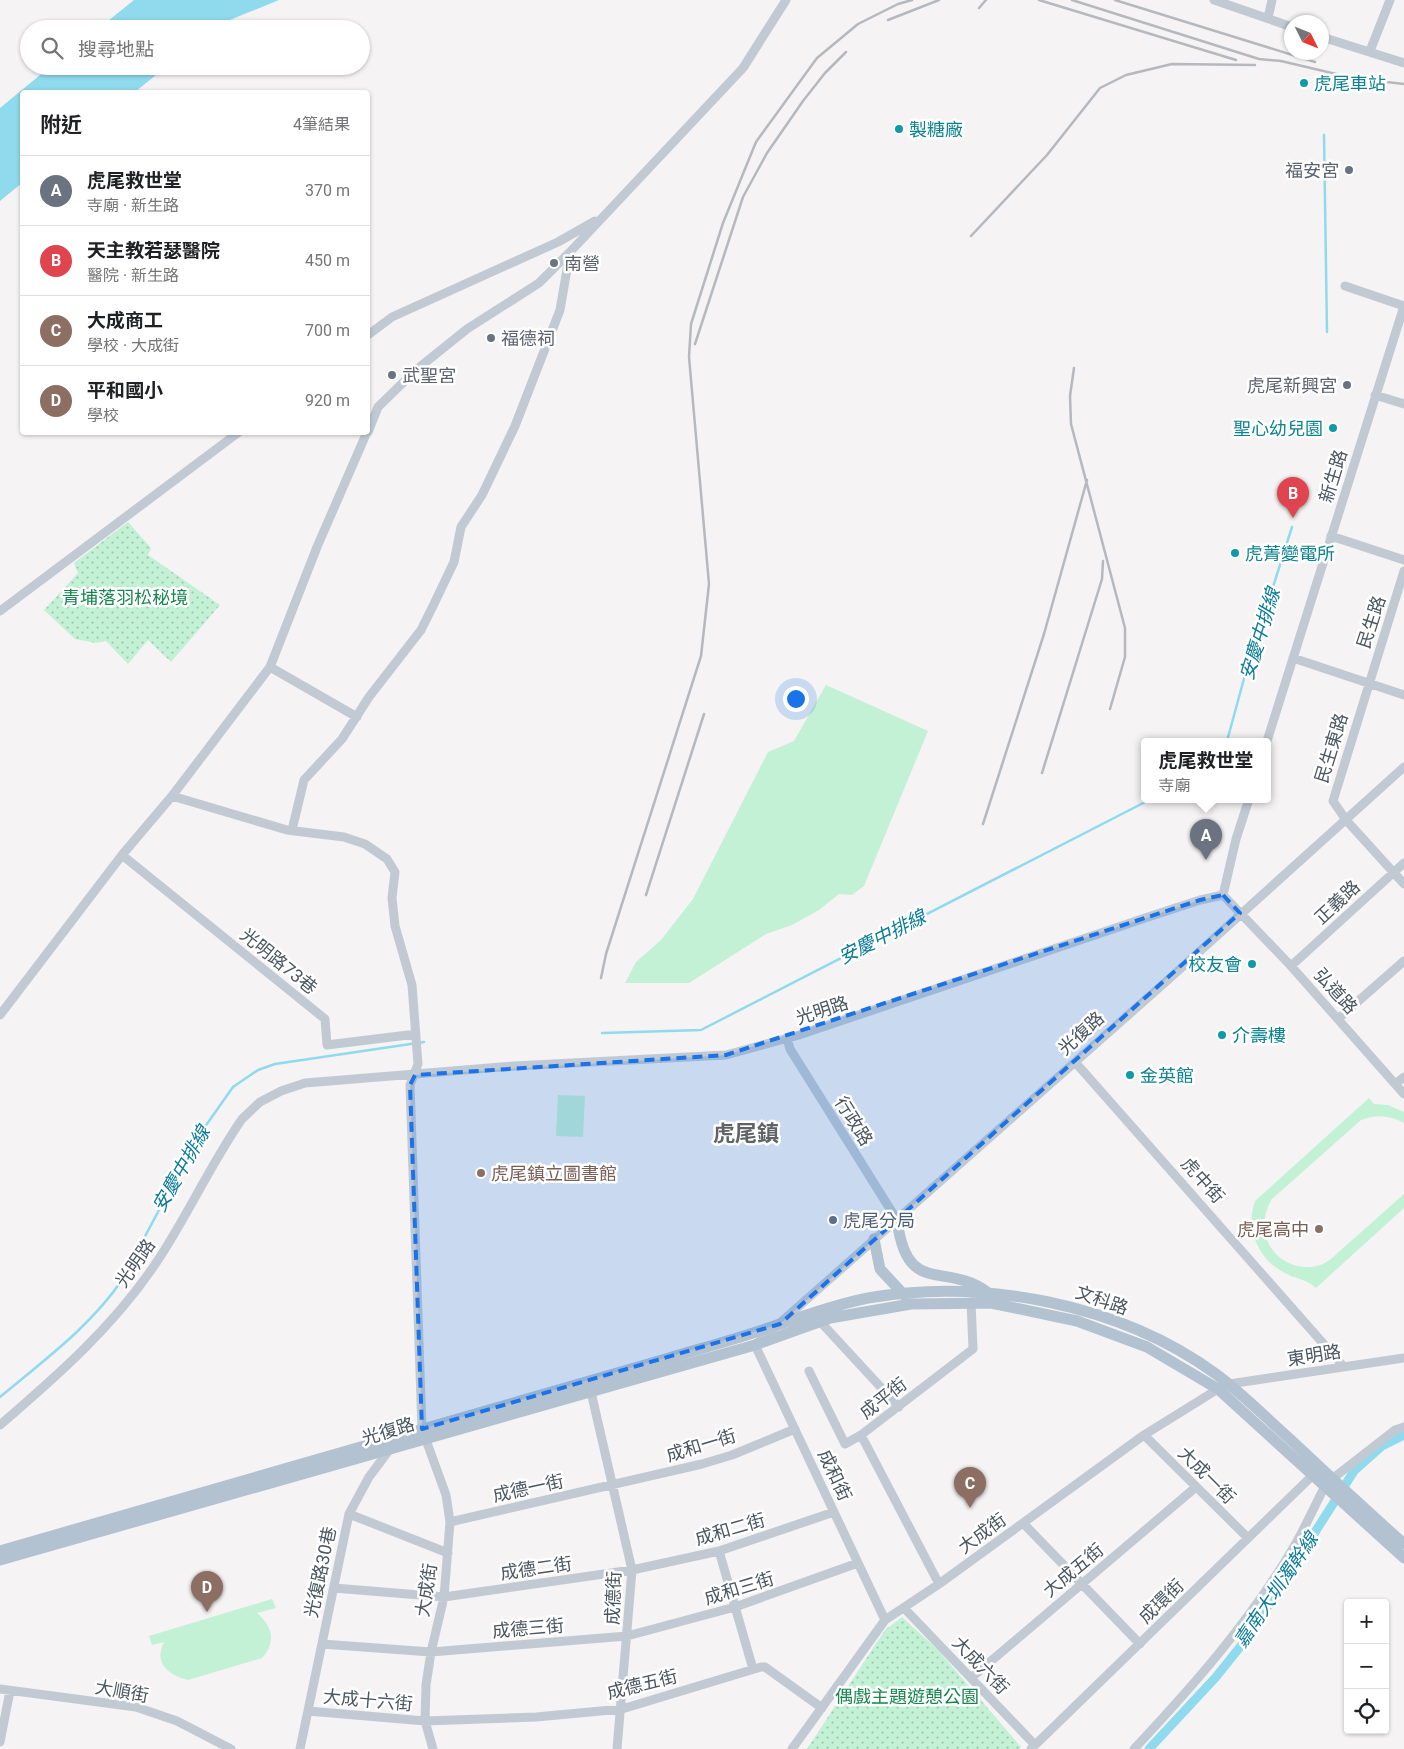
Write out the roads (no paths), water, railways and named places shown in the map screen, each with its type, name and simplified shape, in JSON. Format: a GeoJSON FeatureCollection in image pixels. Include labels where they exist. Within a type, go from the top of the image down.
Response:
{"type":"FeatureCollection","features":[{"type":"Feature","properties":{"kind":"main road"},"geometry":{"type":"LineString","coordinates":[[897,1220],[900,1243],[908,1257],[918,1268],[936,1276],[975,1283],[987,1292]]}},
{"type":"Feature","properties":{"kind":"main road"},"geometry":{"type":"LineString","coordinates":[[874,1239],[880,1269],[911,1304]]}},
{"type":"Feature","properties":{"kind":"main road","name":"文科路"},"geometry":{"type":"LineString","coordinates":[[755,1345],[816,1317],[827,1307],[902,1293],[987,1292],[1051,1303],[1104,1317],[1174,1349],[1229,1384],[1329,1483]]}},
{"type":"Feature","properties":{"kind":"main road","name":"文科路"},"geometry":{"type":"LineString","coordinates":[[780,1324],[911,1304],[971,1302],[1016,1307],[1077,1321],[1147,1347],[1218,1389],[1312,1475],[1329,1483]]}},
{"type":"Feature","properties":{"kind":"main road","name":"光復路"},"geometry":{"type":"LineString","coordinates":[[0,1551],[424,1433],[780,1324]]}},
{"type":"Feature","properties":{"kind":"main road","name":"光復路"},"geometry":{"type":"LineString","coordinates":[[0,1560],[389,1449],[424,1433],[591,1392],[755,1345]]}},
{"type":"Feature","properties":{"kind":"main road"},"geometry":{"type":"LineString","coordinates":[[1329,1483],[1404,1558]]}},
{"type":"Feature","properties":{"kind":"main road"},"geometry":{"type":"LineString","coordinates":[[1353,1505],[1404,1544]]}},
{"type":"Feature","properties":{"kind":"street"},"geometry":{"type":"LineString","coordinates":[[370,425],[378,407],[416,370],[466,328],[538,283],[570,252],[743,68],[786,0]]}},
{"type":"Feature","properties":{"kind":"street"},"geometry":{"type":"LineString","coordinates":[[1214,0],[1284,24]]}},
{"type":"Feature","properties":{"kind":"street"},"geometry":{"type":"LineString","coordinates":[[1268,18],[1272,0]]}},
{"type":"Feature","properties":{"kind":"street"},"geometry":{"type":"LineString","coordinates":[[1370,52],[1390,0]]}},
{"type":"Feature","properties":{"kind":"street"},"geometry":{"type":"LineString","coordinates":[[1329,39],[1404,63]]}},
{"type":"Feature","properties":{"kind":"street"},"geometry":{"type":"LineString","coordinates":[[370,334],[392,317],[558,242],[602,217]]}},
{"type":"Feature","properties":{"kind":"street"},"geometry":{"type":"LineString","coordinates":[[292,830],[304,780],[342,739],[368,697],[421,630],[454,562],[461,527],[482,494],[515,426],[560,310],[570,252]]}},
{"type":"Feature","properties":{"kind":"street"},"geometry":{"type":"LineString","coordinates":[[1345,286],[1403,310]]}},
{"type":"Feature","properties":{"kind":"street","name":"新生路"},"geometry":{"type":"LineString","coordinates":[[1268,738],[1403,310]]}},
{"type":"Feature","properties":{"kind":"street"},"geometry":{"type":"LineString","coordinates":[[1375,396],[1404,404]]}},
{"type":"Feature","properties":{"kind":"street"},"geometry":{"type":"LineString","coordinates":[[0,611],[235,435]]}},
{"type":"Feature","properties":{"kind":"street"},"geometry":{"type":"LineString","coordinates":[[0,1015],[122,855],[172,796],[270,667],[366,435]]}},
{"type":"Feature","properties":{"kind":"street"},"geometry":{"type":"LineString","coordinates":[[1331,536],[1404,560]]}},
{"type":"Feature","properties":{"kind":"street","name":"民生路"},"geometry":{"type":"LineString","coordinates":[[1368,683],[1404,571]]}},
{"type":"Feature","properties":{"kind":"street"},"geometry":{"type":"LineString","coordinates":[[1293,658],[1404,695]]}},
{"type":"Feature","properties":{"kind":"street"},"geometry":{"type":"LineString","coordinates":[[270,667],[357,717]]}},
{"type":"Feature","properties":{"kind":"street","name":"民生東路"},"geometry":{"type":"LineString","coordinates":[[1368,683],[1333,795],[1334,805],[1404,884]]}},
{"type":"Feature","properties":{"kind":"street","name":"光復路"},"geometry":{"type":"LineString","coordinates":[[755,1345],[1404,767]]}},
{"type":"Feature","properties":{"kind":"street"},"geometry":{"type":"LineString","coordinates":[[172,796],[292,830],[344,837],[365,844],[387,859],[395,872],[392,898],[395,926],[412,985],[418,1064],[410,1085],[424,1433]]}},
{"type":"Feature","properties":{"kind":"street"},"geometry":{"type":"LineString","coordinates":[[1240,914],[1223,896],[1236,839],[1248,803]]}},
{"type":"Feature","properties":{"kind":"street","name":"光明路73巷"},"geometry":{"type":"LineString","coordinates":[[122,855],[325,1019],[327,1046],[416,1034]]}},
{"type":"Feature","properties":{"kind":"street","name":"正義路"},"geometry":{"type":"LineString","coordinates":[[1291,966],[1404,863]]}},
{"type":"Feature","properties":{"kind":"street","name":"光明路"},"geometry":{"type":"LineString","coordinates":[[0,1425],[48,1384],[98,1336],[126,1305],[156,1263],[242,1119],[260,1102],[281,1091],[304,1083],[514,1066],[726,1056],[787,1038],[1200,900],[1223,896]]}},
{"type":"Feature","properties":{"kind":"street","name":"弘道路"},"geometry":{"type":"LineString","coordinates":[[1240,914],[1291,966],[1404,1094]]}},
{"type":"Feature","properties":{"kind":"street"},"geometry":{"type":"LineString","coordinates":[[1338,1018],[1404,961]]}},
{"type":"Feature","properties":{"kind":"street","name":"行政路"},"geometry":{"type":"LineString","coordinates":[[787,1038],[790,1049],[897,1220]]}},
{"type":"Feature","properties":{"kind":"street","name":"虎中街"},"geometry":{"type":"LineString","coordinates":[[1074,1062],[1344,1367]]}},
{"type":"Feature","properties":{"kind":"street"},"geometry":{"type":"LineString","coordinates":[[1395,1084],[1404,1077]]}},
{"type":"Feature","properties":{"kind":"street","name":"成平街"},"geometry":{"type":"LineString","coordinates":[[940,1584],[862,1436],[973,1349],[971,1302]]}},
{"type":"Feature","properties":{"kind":"street"},"geometry":{"type":"LineString","coordinates":[[804,1303],[899,1407]]}},
{"type":"Feature","properties":{"kind":"street","name":"成和街"},"geometry":{"type":"LineString","coordinates":[[755,1345],[885,1620]]}},
{"type":"Feature","properties":{"kind":"street","name":"東明路"},"geometry":{"type":"LineString","coordinates":[[1229,1384],[1404,1358]]}},
{"type":"Feature","properties":{"kind":"street"},"geometry":{"type":"LineString","coordinates":[[809,1371],[845,1444],[862,1436]]}},
{"type":"Feature","properties":{"kind":"street","name":"大成街"},"geometry":{"type":"LineString","coordinates":[[792,1749],[885,1620],[940,1584],[1144,1435],[1229,1384]]}},
{"type":"Feature","properties":{"kind":"street","name":"成德街"},"geometry":{"type":"LineString","coordinates":[[591,1392],[632,1570],[622,1709],[617,1749]]}},
{"type":"Feature","properties":{"kind":"street"},"geometry":{"type":"LineString","coordinates":[[1134,1749],[1203,1675],[1256,1605],[1292,1550],[1329,1483],[1388,1436],[1404,1427]]}},
{"type":"Feature","properties":{"kind":"street","name":"成和一街"},"geometry":{"type":"LineString","coordinates":[[614,1486],[732,1455],[795,1429]]}},
{"type":"Feature","properties":{"kind":"street","name":"大成街"},"geometry":{"type":"LineString","coordinates":[[424,1433],[446,1495],[450,1522],[444,1597],[431,1652],[426,1685],[426,1721],[433,1749]]}},
{"type":"Feature","properties":{"kind":"street","name":"大成一街"},"geometry":{"type":"LineString","coordinates":[[1144,1435],[1248,1538]]}},
{"type":"Feature","properties":{"kind":"street","name":"光復路30巷"},"geometry":{"type":"LineString","coordinates":[[300,1749],[349,1514],[369,1477],[389,1449]]}},
{"type":"Feature","properties":{"kind":"street","name":"成環街"},"geometry":{"type":"LineString","coordinates":[[1033,1747],[1312,1475]]}},
{"type":"Feature","properties":{"kind":"street","name":"成德一街"},"geometry":{"type":"LineString","coordinates":[[450,1522],[614,1486]]}},
{"type":"Feature","properties":{"kind":"street","name":"大成五街"},"geometry":{"type":"LineString","coordinates":[[971,1678],[1196,1487]]}},
{"type":"Feature","properties":{"kind":"street","name":"成和二街"},"geometry":{"type":"LineString","coordinates":[[632,1570],[718,1551],[834,1512]]}},
{"type":"Feature","properties":{"kind":"street"},"geometry":{"type":"LineString","coordinates":[[349,1514],[448,1554]]}},
{"type":"Feature","properties":{"kind":"street"},"geometry":{"type":"LineString","coordinates":[[1023,1523],[1140,1644]]}},
{"type":"Feature","properties":{"kind":"street"},"geometry":{"type":"LineString","coordinates":[[718,1551],[753,1669],[765,1667],[822,1708]]}},
{"type":"Feature","properties":{"kind":"street","name":"成和三街"},"geometry":{"type":"LineString","coordinates":[[627,1636],[735,1608],[858,1563]]}},
{"type":"Feature","properties":{"kind":"street","name":"成德二街"},"geometry":{"type":"LineString","coordinates":[[334,1588],[444,1597],[632,1570]]}},
{"type":"Feature","properties":{"kind":"street","name":"大成六街"},"geometry":{"type":"LineString","coordinates":[[904,1608],[1033,1747]]}},
{"type":"Feature","properties":{"kind":"street","name":"成德三街"},"geometry":{"type":"LineString","coordinates":[[322,1644],[431,1652],[627,1636]]}},
{"type":"Feature","properties":{"kind":"street","name":"成德五街"},"geometry":{"type":"LineString","coordinates":[[426,1721],[536,1717],[622,1709],[753,1669]]}},
{"type":"Feature","properties":{"kind":"street","name":"大順街"},"geometry":{"type":"LineString","coordinates":[[0,1689],[136,1707],[177,1721],[231,1749]]}},
{"type":"Feature","properties":{"kind":"street"},"geometry":{"type":"LineString","coordinates":[[0,1742],[10,1691]]}},
{"type":"Feature","properties":{"kind":"street","name":"大成十六街"},"geometry":{"type":"LineString","coordinates":[[308,1711],[426,1721]]}},
{"type":"Feature","properties":{"kind":"water"},"geometry":{"type":"Polygon","coordinates":[[[134,0],[279,0],[230,20],[109,20],[134,0]]]}},
{"type":"Feature","properties":{"kind":"water"},"geometry":{"type":"Polygon","coordinates":[[[40,75],[156,75],[137,90],[22,90],[40,75]]]}},
{"type":"Feature","properties":{"kind":"water"},"geometry":{"type":"Polygon","coordinates":[[[20,92],[20,185],[0,201],[0,108],[20,92]]]}},
{"type":"Feature","properties":{"kind":"waterway","name":"安慶中排線"},"geometry":{"type":"LineString","coordinates":[[1324,135],[1327,332]]}},
{"type":"Feature","properties":{"kind":"waterway","name":"安慶中排線"},"geometry":{"type":"LineString","coordinates":[[1228,738],[1245,675],[1292,527]]}},
{"type":"Feature","properties":{"kind":"waterway","name":"安慶中排線"},"geometry":{"type":"LineString","coordinates":[[602,1033],[701,1030],[1143,803]]}},
{"type":"Feature","properties":{"kind":"waterway","name":"安慶中排線"},"geometry":{"type":"LineString","coordinates":[[0,1397],[81,1328],[122,1280],[197,1138],[233,1087],[258,1070],[275,1064],[424,1042]]}},
{"type":"Feature","properties":{"kind":"waterway","name":"嘉南大圳濁幹線"},"geometry":{"type":"LineString","coordinates":[[1149,1749],[1216,1677],[1248,1637],[1354,1471],[1382,1446],[1404,1435]]}},
{"type":"Feature","properties":{"kind":"railway"},"geometry":{"type":"LineString","coordinates":[[601,978],[606,954],[701,656],[709,584],[689,357],[691,324],[723,223],[756,142],[817,58],[858,24],[898,4],[912,0]]}},
{"type":"Feature","properties":{"kind":"railway"},"geometry":{"type":"LineString","coordinates":[[888,20],[939,0]]}},
{"type":"Feature","properties":{"kind":"railway"},"geometry":{"type":"LineString","coordinates":[[979,8],[986,0]]}},
{"type":"Feature","properties":{"kind":"railway"},"geometry":{"type":"LineString","coordinates":[[1039,0],[1236,60]]}},
{"type":"Feature","properties":{"kind":"railway"},"geometry":{"type":"LineString","coordinates":[[1072,0],[1259,59],[1281,61],[1353,78],[1404,84]]}},
{"type":"Feature","properties":{"kind":"railway"},"geometry":{"type":"LineString","coordinates":[[1115,0],[1315,62]]}},
{"type":"Feature","properties":{"kind":"railway"},"geometry":{"type":"LineString","coordinates":[[695,344],[743,197],[767,153],[803,101],[825,73],[846,52]]}},
{"type":"Feature","properties":{"kind":"railway"},"geometry":{"type":"LineString","coordinates":[[971,236],[1047,155],[1100,88],[1126,75],[1172,64],[1255,65]]}},
{"type":"Feature","properties":{"kind":"railway"},"geometry":{"type":"LineString","coordinates":[[1074,368],[1070,396],[1071,424],[1125,628],[1125,657],[1110,709]]}},
{"type":"Feature","properties":{"kind":"railway"},"geometry":{"type":"LineString","coordinates":[[983,824],[1044,634],[1087,480]]}},
{"type":"Feature","properties":{"kind":"railway"},"geometry":{"type":"LineString","coordinates":[[1042,773],[1102,579],[1103,561]]}},
{"type":"Feature","properties":{"kind":"railway"},"geometry":{"type":"LineString","coordinates":[[646,895],[704,714]]}},
{"type":"Feature","properties":{"kind":"place","name":"虎尾車站"},"geometry":{"type":"Point","coordinates":[1304,83]}},
{"type":"Feature","properties":{"kind":"place","name":"製糖廠"},"geometry":{"type":"Point","coordinates":[899,129]}},
{"type":"Feature","properties":{"kind":"place","name":"福安宮"},"geometry":{"type":"Point","coordinates":[1349,170]}},
{"type":"Feature","properties":{"kind":"place","name":"南營"},"geometry":{"type":"Point","coordinates":[554,263]}},
{"type":"Feature","properties":{"kind":"place","name":"福德祠"},"geometry":{"type":"Point","coordinates":[491,338]}},
{"type":"Feature","properties":{"kind":"place","name":"武聖宮"},"geometry":{"type":"Point","coordinates":[392,375]}},
{"type":"Feature","properties":{"kind":"place","name":"虎尾新興宮"},"geometry":{"type":"Point","coordinates":[1347,385]}},
{"type":"Feature","properties":{"kind":"place","name":"聖心幼兒園"},"geometry":{"type":"Point","coordinates":[1333,428]}},
{"type":"Feature","properties":{"kind":"place","name":"天主教若瑟醫院"},"geometry":{"type":"Point","coordinates":[1293,518]}},
{"type":"Feature","properties":{"kind":"place","name":"虎菁變電所"},"geometry":{"type":"Point","coordinates":[1235,553]}},
{"type":"Feature","properties":{"kind":"place","name":"虎尾救世堂"},"geometry":{"type":"Point","coordinates":[1206,860]}},
{"type":"Feature","properties":{"kind":"place","name":"校友會"},"geometry":{"type":"Point","coordinates":[1252,964]}},
{"type":"Feature","properties":{"kind":"place","name":"介壽樓"},"geometry":{"type":"Point","coordinates":[1222,1035]}},
{"type":"Feature","properties":{"kind":"place","name":"金英館"},"geometry":{"type":"Point","coordinates":[1130,1075]}},
{"type":"Feature","properties":{"kind":"place","name":"虎尾鎮立圖書館"},"geometry":{"type":"Point","coordinates":[481,1173]}},
{"type":"Feature","properties":{"kind":"place","name":"虎尾分局"},"geometry":{"type":"Point","coordinates":[833,1220]}},
{"type":"Feature","properties":{"kind":"place","name":"虎尾高中"},"geometry":{"type":"Point","coordinates":[1319,1229]}},
{"type":"Feature","properties":{"kind":"place","name":"大成商工"},"geometry":{"type":"Point","coordinates":[970,1508]}},
{"type":"Feature","properties":{"kind":"place","name":"平和國小"},"geometry":{"type":"Point","coordinates":[207,1612]}},
{"type":"Feature","properties":{"kind":"district","name":"虎尾鎮"},"geometry":{"type":"Point","coordinates":[746,1133]}},
{"type":"Feature","properties":{"kind":"park label","name":"青埔落羽松秘境"},"geometry":{"type":"Point","coordinates":[125,597]}},
{"type":"Feature","properties":{"kind":"park label","name":"偶戲主題遊憩公園"},"geometry":{"type":"Point","coordinates":[907,1696]}}]}
